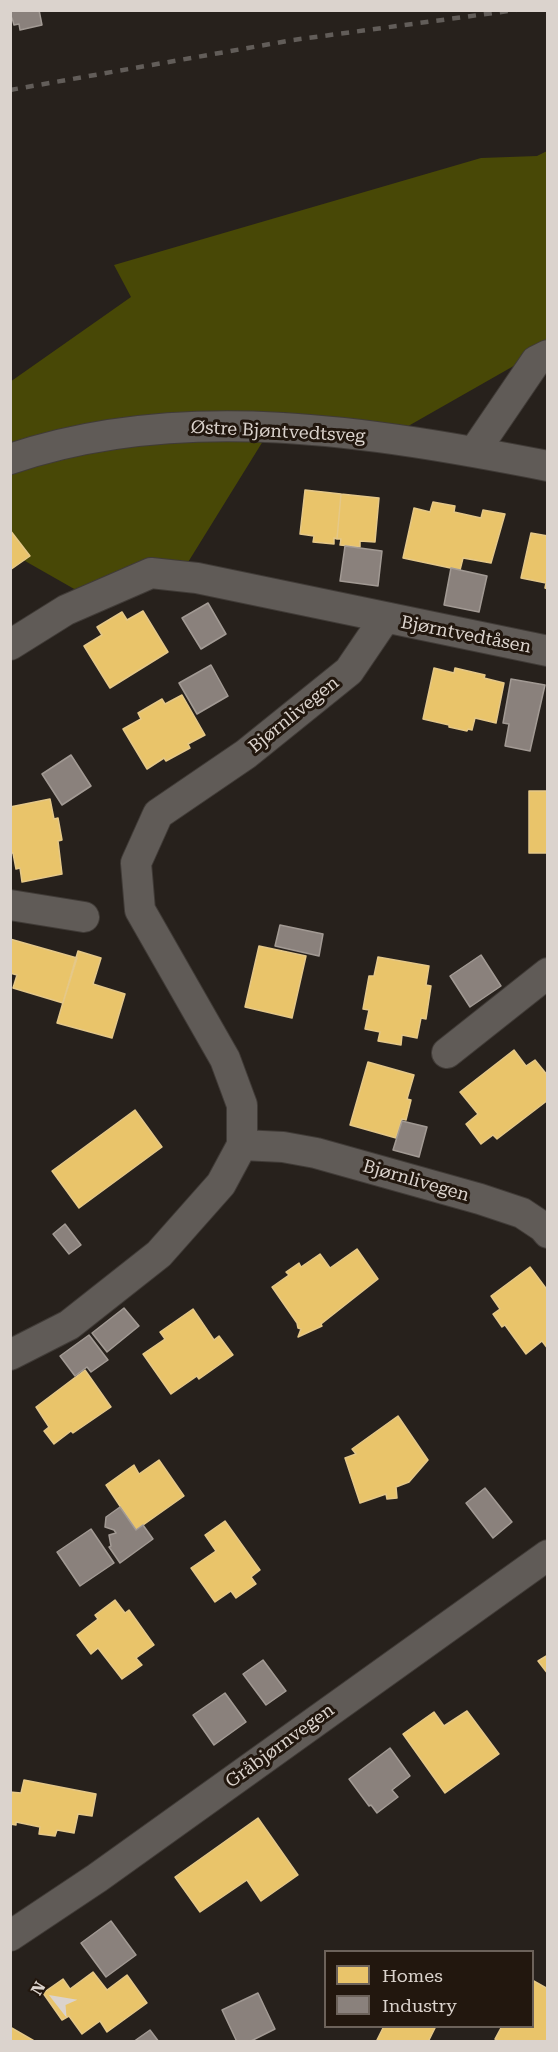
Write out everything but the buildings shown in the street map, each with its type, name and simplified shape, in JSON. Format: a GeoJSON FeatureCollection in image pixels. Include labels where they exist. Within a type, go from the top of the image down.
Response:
{"type":"FeatureCollection","features":[{"type":"Feature","properties":{"kind":"street"},"geometry":{"type":"LineString","coordinates":[[474,452],[536,361],[548,355]]}},
{"type":"Feature","properties":{"kind":"street","name":"Østre Bjøntvedtsveg"},"geometry":{"type":"LineString","coordinates":[[10,459],[54,445],[99,436],[198,426],[324,432],[412,441],[548,465]]}},
{"type":"Feature","properties":{"kind":"street"},"geometry":{"type":"LineString","coordinates":[[10,645],[66,610],[151,573],[196,578],[385,618]]}},
{"type":"Feature","properties":{"kind":"street","name":"Bjørntvedtåsen"},"geometry":{"type":"LineString","coordinates":[[385,618],[548,651]]}},
{"type":"Feature","properties":{"kind":"street","name":"Bjørnlivegen"},"geometry":{"type":"LineString","coordinates":[[10,1355],[69,1325],[159,1254],[221,1184],[242,1145],[242,1105],[225,1059],[140,910],[136,863],[158,814],[246,754],[349,671],[385,618]]}},
{"type":"Feature","properties":{"kind":"street"},"geometry":{"type":"LineString","coordinates":[[10,905],[84,917]]}},
{"type":"Feature","properties":{"kind":"street"},"geometry":{"type":"LineString","coordinates":[[447,1053],[548,973]]}},
{"type":"Feature","properties":{"kind":"street","name":"Bjørnlivegen"},"geometry":{"type":"LineString","coordinates":[[242,1145],[283,1147],[316,1153],[480,1199],[522,1213],[548,1233]]}},
{"type":"Feature","properties":{"kind":"street","name":"Gråbjørnvegen"},"geometry":{"type":"LineString","coordinates":[[10,1936],[97,1878],[548,1555]]}},
{"type":"Feature","properties":{"kind":"shaded area"},"geometry":{"type":"Polygon","coordinates":[[[547,151],[547,347],[403,429],[281,412],[177,580],[83,594],[11,553],[10,382],[131,297],[114,265],[481,158],[537,156],[547,151]]]}},
{"type":"Feature","properties":{"kind":"railway"},"geometry":{"type":"LineString","coordinates":[[10,90],[293,40],[516,10]]}}]}
